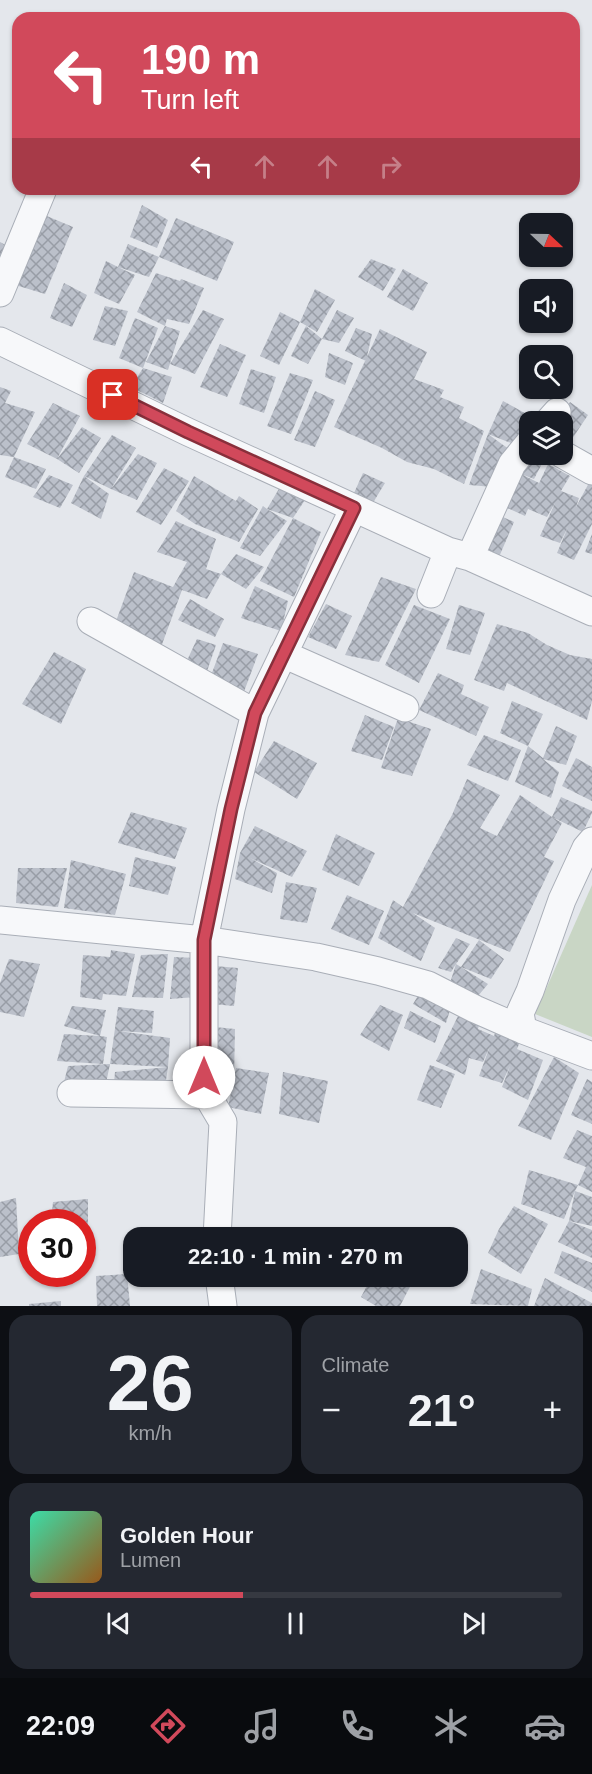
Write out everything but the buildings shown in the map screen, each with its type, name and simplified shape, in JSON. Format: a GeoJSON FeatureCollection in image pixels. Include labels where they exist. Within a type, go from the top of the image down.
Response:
{"type":"FeatureCollection","features":[{"type":"Feature","properties":{"kind":"street"},"geometry":{"type":"LineString","coordinates":[[0,293],[41,195]]}},
{"type":"Feature","properties":{"kind":"street"},"geometry":{"type":"LineString","coordinates":[[0,341],[188,432],[354,508],[592,612]]}},
{"type":"Feature","properties":{"kind":"street"},"geometry":{"type":"LineString","coordinates":[[431,594],[459,554],[519,455]]}},
{"type":"Feature","properties":{"kind":"street"},"geometry":{"type":"LineString","coordinates":[[573,460],[592,471]]}},
{"type":"Feature","properties":{"kind":"street"},"geometry":{"type":"LineString","coordinates":[[218,1227],[223,1122],[207,1095],[204,1077],[204,940],[231,809],[255,713],[354,508]]}},
{"type":"Feature","properties":{"kind":"street"},"geometry":{"type":"LineString","coordinates":[[91,621],[255,713]]}},
{"type":"Feature","properties":{"kind":"street"},"geometry":{"type":"LineString","coordinates":[[283,654],[405,708]]}},
{"type":"Feature","properties":{"kind":"street"},"geometry":{"type":"LineString","coordinates":[[523,1030],[520,1013],[562,900],[586,848],[592,841]]}},
{"type":"Feature","properties":{"kind":"street"},"geometry":{"type":"LineString","coordinates":[[0,920],[204,940],[316,957],[378,971],[428,985],[523,1030],[592,1056]]}},
{"type":"Feature","properties":{"kind":"street"},"geometry":{"type":"LineString","coordinates":[[71,1093],[207,1095]]}},
{"type":"Feature","properties":{"kind":"street"},"geometry":{"type":"LineString","coordinates":[[221,1287],[224,1306]]}},
{"type":"Feature","properties":{"kind":"green space"},"geometry":{"type":"Polygon","coordinates":[[[592,885],[592,1037],[535,1014],[592,885]]]}},
{"type":"Feature","properties":{"kind":"route"},"geometry":{"type":"LineString","coordinates":[[113,395],[354,508],[255,713],[231,809],[204,940],[204,1077]]}}]}
